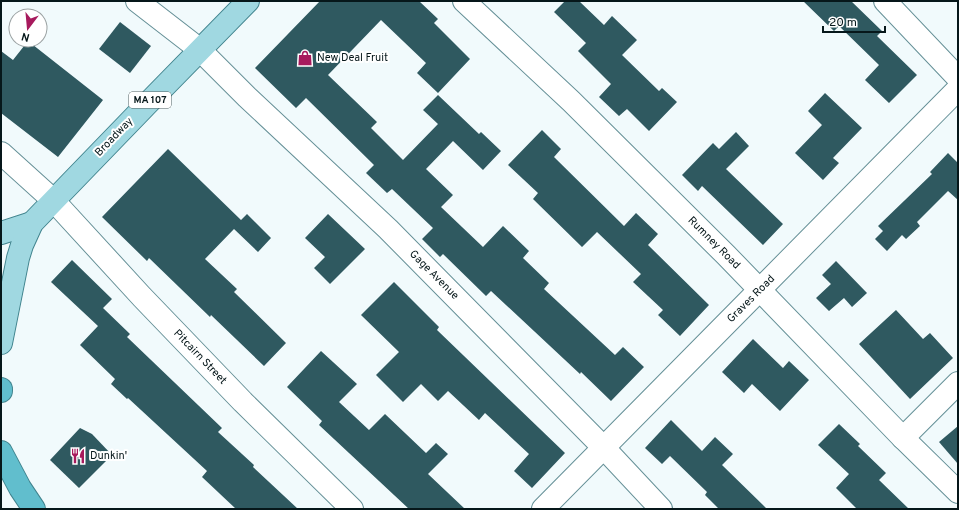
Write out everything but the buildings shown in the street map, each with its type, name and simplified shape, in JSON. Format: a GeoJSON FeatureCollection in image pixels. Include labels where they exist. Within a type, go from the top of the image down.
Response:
{"type":"FeatureCollection","features":[{"type":"Feature","properties":{"kind":"highway"},"geometry":{"type":"LineString","coordinates":[[1,452],[20,488],[34,509]]}},
{"type":"Feature","properties":{"kind":"main road","name":"Broadway"},"geometry":{"type":"LineString","coordinates":[[1,343],[18,258],[32,223],[199,49],[248,1]]}},
{"type":"Feature","properties":{"kind":"main road","name":"Broadway"},"geometry":{"type":"LineString","coordinates":[[1,234],[32,223]]}},
{"type":"Feature","properties":{"kind":"street","name":"Gage Avenue"},"geometry":{"type":"LineString","coordinates":[[137,1],[199,49],[247,97],[388,229],[603,447],[661,509]]}},
{"type":"Feature","properties":{"kind":"street","name":"Rumney Road"},"geometry":{"type":"LineString","coordinates":[[464,1],[582,112],[760,290],[903,438],[958,492]]}},
{"type":"Feature","properties":{"kind":"street"},"geometry":{"type":"LineString","coordinates":[[884,1],[958,78]]}},
{"type":"Feature","properties":{"kind":"street","name":"Graves Road"},"geometry":{"type":"LineString","coordinates":[[543,509],[958,89]]}},
{"type":"Feature","properties":{"kind":"street","name":"Pitcairn Street"},"geometry":{"type":"LineString","coordinates":[[1,153],[53,200],[142,297],[238,396],[352,509]]}},
{"type":"Feature","properties":{"kind":"street"},"geometry":{"type":"LineString","coordinates":[[903,438],[958,383]]}},
{"type":"Feature","properties":{"kind":"place","name":"New Deal Fruit"},"geometry":{"type":"Point","coordinates":[305,58]}},
{"type":"Feature","properties":{"kind":"place","name":"Dunkin'"},"geometry":{"type":"Point","coordinates":[78,456]}}]}
